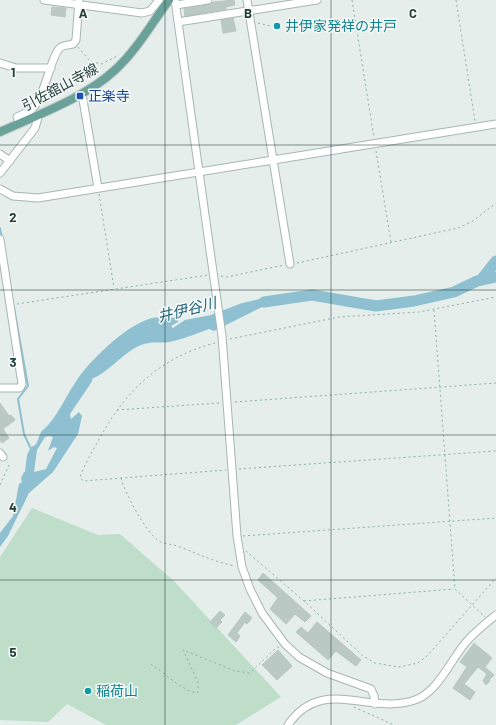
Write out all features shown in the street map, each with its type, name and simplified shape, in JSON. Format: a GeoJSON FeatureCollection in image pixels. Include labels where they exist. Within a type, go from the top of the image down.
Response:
{"type":"FeatureCollection","features":[{"type":"Feature","properties":{"kind":"main road","name":"引佐舘山寺線"},"geometry":{"type":"LineString","coordinates":[[0,132],[82,94],[107,77],[126,59],[169,0]]}},
{"type":"Feature","properties":{"kind":"street"},"geometry":{"type":"LineString","coordinates":[[44,0],[78,3],[142,13],[150,11],[159,0]]}},
{"type":"Feature","properties":{"kind":"street"},"geometry":{"type":"LineString","coordinates":[[208,0],[176,3],[223,338],[237,536],[242,567],[262,613],[285,644],[299,657],[327,673],[371,689],[375,704]]}},
{"type":"Feature","properties":{"kind":"street"},"geometry":{"type":"LineString","coordinates":[[246,0],[290,264]]}},
{"type":"Feature","properties":{"kind":"street"},"geometry":{"type":"LineString","coordinates":[[178,22],[317,0]]}},
{"type":"Feature","properties":{"kind":"street"},"geometry":{"type":"LineString","coordinates":[[20,123],[17,117],[32,109],[52,68],[57,51],[61,47],[73,44],[75,41],[78,3]]}},
{"type":"Feature","properties":{"kind":"street"},"geometry":{"type":"LineString","coordinates":[[0,63],[16,68],[52,68]]}},
{"type":"Feature","properties":{"kind":"street"},"geometry":{"type":"LineString","coordinates":[[82,94],[98,188]]}},
{"type":"Feature","properties":{"kind":"street"},"geometry":{"type":"LineString","coordinates":[[0,173],[35,128],[39,114]]}},
{"type":"Feature","properties":{"kind":"street"},"geometry":{"type":"LineString","coordinates":[[0,189],[14,196],[32,198],[496,124]]}},
{"type":"Feature","properties":{"kind":"street"},"geometry":{"type":"LineString","coordinates":[[0,154],[10,161]]}},
{"type":"Feature","properties":{"kind":"street"},"geometry":{"type":"LineString","coordinates":[[0,239],[22,384],[20,388],[0,388]]}},
{"type":"Feature","properties":{"kind":"street"},"geometry":{"type":"LineString","coordinates":[[288,725],[294,716],[312,703],[326,698],[340,698],[375,704],[393,705],[414,701],[432,688],[467,641],[496,614]]}},
{"type":"Feature","properties":{"kind":"path"},"geometry":{"type":"LineString","coordinates":[[352,0],[391,243]]}},
{"type":"Feature","properties":{"kind":"path"},"geometry":{"type":"LineString","coordinates":[[456,0],[476,128]]}},
{"type":"Feature","properties":{"kind":"path"},"geometry":{"type":"LineString","coordinates":[[250,22],[274,27]]}},
{"type":"Feature","properties":{"kind":"path"},"geometry":{"type":"LineString","coordinates":[[75,41],[82,53],[91,62],[102,64],[119,55],[120,57],[116,61]]}},
{"type":"Feature","properties":{"kind":"path"},"geometry":{"type":"LineString","coordinates":[[98,188],[114,288]]}},
{"type":"Feature","properties":{"kind":"path"},"geometry":{"type":"LineString","coordinates":[[10,305],[193,276],[227,277],[391,243],[458,228],[473,221],[496,203]]}},
{"type":"Feature","properties":{"kind":"path"},"geometry":{"type":"LineString","coordinates":[[496,296],[418,312],[339,317],[223,338],[180,355],[158,368],[139,385],[116,410],[105,426],[83,468],[80,477],[84,481],[496,451]]}},
{"type":"Feature","properties":{"kind":"path"},"geometry":{"type":"LineString","coordinates":[[434,309],[455,589],[489,621]]}},
{"type":"Feature","properties":{"kind":"path"},"geometry":{"type":"LineString","coordinates":[[116,410],[496,383]]}},
{"type":"Feature","properties":{"kind":"path"},"geometry":{"type":"LineString","coordinates":[[0,485],[9,465],[1,455]]}},
{"type":"Feature","properties":{"kind":"path"},"geometry":{"type":"LineString","coordinates":[[121,478],[126,493],[148,531],[160,542],[177,546],[214,561],[242,567]]}},
{"type":"Feature","properties":{"kind":"path"},"geometry":{"type":"LineString","coordinates":[[237,536],[496,518]]}},
{"type":"Feature","properties":{"kind":"path"},"geometry":{"type":"LineString","coordinates":[[239,547],[250,553],[364,656],[375,663],[399,667],[418,662],[427,656],[496,578]]}},
{"type":"Feature","properties":{"kind":"path"},"geometry":{"type":"LineString","coordinates":[[304,601],[455,589]]}},
{"type":"Feature","properties":{"kind":"path"},"geometry":{"type":"LineString","coordinates":[[151,664],[174,679],[183,688],[196,693],[200,687],[183,650],[235,671],[250,673],[275,649],[285,644]]}},
{"type":"Feature","properties":{"kind":"path"},"geometry":{"type":"LineString","coordinates":[[354,707],[394,725]]}},
{"type":"Feature","properties":{"kind":"green space"},"geometry":{"type":"Polygon","coordinates":[[[32,508],[98,535],[120,534],[175,582],[281,697],[236,725],[106,725],[67,704],[48,722],[0,720],[0,557],[32,508]]]}},
{"type":"Feature","properties":{"kind":"water"},"geometry":{"type":"Polygon","coordinates":[[[278,295],[280,302],[272,302],[214,331],[209,329],[174,341],[141,345],[130,351],[102,373],[93,378],[70,414],[71,419],[79,412],[82,416],[78,434],[53,472],[29,493],[8,536],[0,547],[0,533],[13,516],[19,484],[22,482],[21,478],[25,472],[27,455],[31,447],[36,444],[41,432],[56,414],[81,374],[98,355],[129,329],[149,319],[171,318],[178,316],[178,322],[171,326],[173,328],[185,320],[211,315],[242,303],[278,295]],[[45,437],[37,450],[34,472],[46,469],[57,448],[54,447],[48,451],[53,437],[45,437]]]}},
{"type":"Feature","properties":{"kind":"building"},"geometry":{"type":"Polygon","coordinates":[[[234,0],[235,5],[226,7],[226,9],[185,16],[184,9],[207,5],[213,2],[234,0]]]}},
{"type":"Feature","properties":{"kind":"building"},"geometry":{"type":"Polygon","coordinates":[[[52,7],[66,8],[65,17],[51,15],[52,7]]]}},
{"type":"Feature","properties":{"kind":"building"},"geometry":{"type":"Polygon","coordinates":[[[233,18],[236,31],[223,33],[221,20],[233,18]]]}},
{"type":"Feature","properties":{"kind":"building"},"geometry":{"type":"Polygon","coordinates":[[[0,403],[9,416],[11,415],[15,420],[3,429],[9,438],[2,443],[0,440],[0,403]]]}},
{"type":"Feature","properties":{"kind":"building"},"geometry":{"type":"Polygon","coordinates":[[[263,573],[311,616],[305,622],[295,614],[286,624],[270,609],[278,598],[258,580],[263,573]]]}},
{"type":"Feature","properties":{"kind":"building"},"geometry":{"type":"Polygon","coordinates":[[[220,611],[225,615],[220,620],[222,622],[216,628],[210,622],[220,611]]]}},
{"type":"Feature","properties":{"kind":"building"},"geometry":{"type":"Polygon","coordinates":[[[245,612],[252,618],[247,624],[245,622],[237,633],[240,636],[236,642],[228,635],[245,612]]]}},
{"type":"Feature","properties":{"kind":"building"},"geometry":{"type":"Polygon","coordinates":[[[317,622],[361,660],[356,666],[336,651],[328,660],[296,632],[301,627],[308,633],[317,622]]]}},
{"type":"Feature","properties":{"kind":"building"},"geometry":{"type":"Polygon","coordinates":[[[474,643],[492,658],[485,667],[494,675],[486,685],[483,681],[487,674],[478,667],[464,684],[475,692],[470,700],[453,688],[467,667],[460,662],[474,643]]]}},
{"type":"Feature","properties":{"kind":"building"},"geometry":{"type":"Polygon","coordinates":[[[278,650],[292,666],[277,680],[262,665],[278,650]]]}},
{"type":"Feature","properties":{"kind":"waterway"},"geometry":{"type":"LineString","coordinates":[[0,228],[2,238]]}},
{"type":"Feature","properties":{"kind":"waterway"},"geometry":{"type":"LineString","coordinates":[[481,280],[496,261]]}},
{"type":"Feature","properties":{"kind":"waterway","name":"井伊谷川"},"geometry":{"type":"LineString","coordinates":[[264,302],[312,295],[376,306],[414,301],[454,292],[477,281],[496,277]]}},
{"type":"Feature","properties":{"kind":"waterway"},"geometry":{"type":"LineString","coordinates":[[14,308],[28,386],[18,399],[24,434],[31,449]]}},
{"type":"Feature","properties":{"kind":"place","name":"井伊家発祥の井戸"},"geometry":{"type":"Point","coordinates":[277,26]}},
{"type":"Feature","properties":{"kind":"place","name":"正楽寺"},"geometry":{"type":"Point","coordinates":[80,96]}},
{"type":"Feature","properties":{"kind":"place","name":"稲荷山"},"geometry":{"type":"Point","coordinates":[88,691]}}]}
